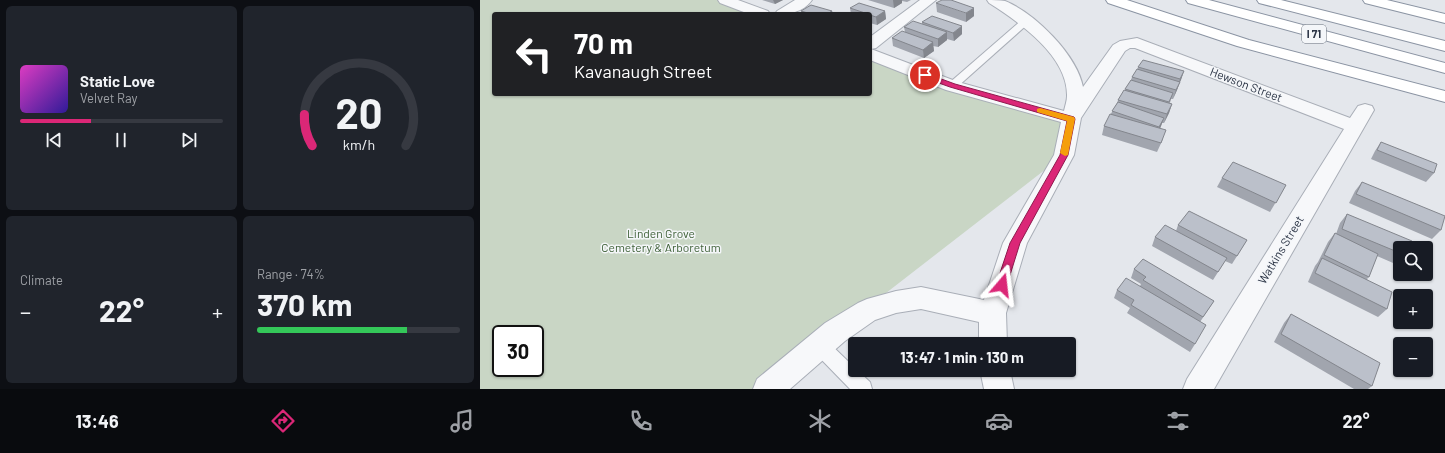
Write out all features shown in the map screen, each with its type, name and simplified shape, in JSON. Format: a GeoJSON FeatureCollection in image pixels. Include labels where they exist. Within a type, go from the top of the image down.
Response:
{"type":"FeatureCollection","features":[{"type":"Feature","properties":{"kind":"highway"},"geometry":{"type":"LineString","coordinates":[[1113,0],[1243,43],[1445,97]]}},
{"type":"Feature","properties":{"kind":"highway","name":"I 71"},"geometry":{"type":"LineString","coordinates":[[1193,0],[1442,68]]}},
{"type":"Feature","properties":{"kind":"highway","name":"I 71"},"geometry":{"type":"LineString","coordinates":[[1264,0],[1445,46]]}},
{"type":"Feature","properties":{"kind":"highway"},"geometry":{"type":"LineString","coordinates":[[1370,0],[1445,19]]}},
{"type":"Feature","properties":{"kind":"street"},"geometry":{"type":"LineString","coordinates":[[725,0],[758,12]]}},
{"type":"Feature","properties":{"kind":"street"},"geometry":{"type":"LineString","coordinates":[[785,12],[804,0]]}},
{"type":"Feature","properties":{"kind":"street"},"geometry":{"type":"LineString","coordinates":[[872,44],[930,0]]}},
{"type":"Feature","properties":{"kind":"street"},"geometry":{"type":"LineString","coordinates":[[993,337],[993,313],[1015,243],[1064,155],[1076,96],[1073,80],[1063,60],[1048,41],[1026,21],[994,0]]}},
{"type":"Feature","properties":{"kind":"street","name":"Hewson Street"},"geometry":{"type":"LineString","coordinates":[[1071,119],[1119,48],[1126,44],[1137,43],[1360,119]]}},
{"type":"Feature","properties":{"kind":"street"},"geometry":{"type":"LineString","coordinates":[[872,55],[952,86],[1071,119]]}},
{"type":"Feature","properties":{"kind":"street","name":"Watkins Street"},"geometry":{"type":"LineString","coordinates":[[1198,389],[1360,119]]}},
{"type":"Feature","properties":{"kind":"street"},"geometry":{"type":"LineString","coordinates":[[768,389],[835,332],[867,311],[896,302],[921,298],[993,313]]}},
{"type":"Feature","properties":{"kind":"street"},"geometry":{"type":"LineString","coordinates":[[996,377],[999,389]]}},
{"type":"Feature","properties":{"kind":"lane"},"geometry":{"type":"LineString","coordinates":[[952,86],[1026,21]]}},
{"type":"Feature","properties":{"kind":"lane"},"geometry":{"type":"LineString","coordinates":[[819,345],[862,389]]}},
{"type":"Feature","properties":{"kind":"green space","name":"Linden Grove Cemetery & Arboretum"},"geometry":{"type":"Polygon","coordinates":[[[480,0],[725,0],[758,12],[492,12],[492,96],[872,96],[872,55],[1071,119],[1064,155],[819,345],[768,389],[480,389],[480,0]]]}},
{"type":"Feature","properties":{"kind":"building"},"geometry":{"type":"Polygon","coordinates":[[[942,0],[951,0],[974,8],[966,13],[936,3],[942,0]]]}},
{"type":"Feature","properties":{"kind":"building"},"geometry":{"type":"Polygon","coordinates":[[[859,3],[885,11],[876,17],[872,16],[872,12],[862,12],[850,8],[859,3]]]}},
{"type":"Feature","properties":{"kind":"building"},"geometry":{"type":"Polygon","coordinates":[[[811,5],[832,11],[804,12],[801,11],[811,5]]]}},
{"type":"Feature","properties":{"kind":"building"},"geometry":{"type":"Polygon","coordinates":[[[932,16],[962,26],[953,33],[922,22],[932,16]]]}},
{"type":"Feature","properties":{"kind":"building"},"geometry":{"type":"Polygon","coordinates":[[[913,21],[947,32],[938,39],[904,27],[913,21]]]}},
{"type":"Feature","properties":{"kind":"building"},"geometry":{"type":"Polygon","coordinates":[[[902,31],[933,42],[923,50],[892,38],[902,31]]]}},
{"type":"Feature","properties":{"kind":"building"},"geometry":{"type":"Polygon","coordinates":[[[1143,60],[1184,71],[1180,79],[1138,67],[1143,60]]]}},
{"type":"Feature","properties":{"kind":"building"},"geometry":{"type":"Polygon","coordinates":[[[1137,69],[1180,82],[1176,90],[1132,77],[1137,69]]]}},
{"type":"Feature","properties":{"kind":"building"},"geometry":{"type":"Polygon","coordinates":[[[1131,80],[1173,93],[1169,102],[1125,89],[1131,80]]]}},
{"type":"Feature","properties":{"kind":"building"},"geometry":{"type":"Polygon","coordinates":[[[1124,90],[1172,104],[1167,114],[1118,100],[1124,90]]]}},
{"type":"Feature","properties":{"kind":"building"},"geometry":{"type":"Polygon","coordinates":[[[1118,102],[1164,118],[1159,127],[1112,111],[1118,102]]]}},
{"type":"Feature","properties":{"kind":"building"},"geometry":{"type":"Polygon","coordinates":[[[1110,114],[1166,130],[1161,143],[1104,126],[1110,114]]]}},
{"type":"Feature","properties":{"kind":"building"},"geometry":{"type":"Polygon","coordinates":[[[1381,142],[1437,164],[1434,173],[1377,150],[1381,142]]]}},
{"type":"Feature","properties":{"kind":"building"},"geometry":{"type":"Polygon","coordinates":[[[1233,162],[1286,185],[1276,203],[1222,178],[1233,162]]]}},
{"type":"Feature","properties":{"kind":"building"},"geometry":{"type":"Polygon","coordinates":[[[1362,182],[1445,216],[1441,230],[1356,194],[1362,182]]]}},
{"type":"Feature","properties":{"kind":"building"},"geometry":{"type":"Polygon","coordinates":[[[1189,211],[1247,240],[1237,256],[1178,225],[1189,211]]]}},
{"type":"Feature","properties":{"kind":"building"},"geometry":{"type":"Polygon","coordinates":[[[1347,214],[1412,241],[1393,241],[1393,250],[1342,229],[1347,214]]]}},
{"type":"Feature","properties":{"kind":"building"},"geometry":{"type":"Polygon","coordinates":[[[1165,225],[1227,258],[1218,272],[1155,237],[1165,225]]]}},
{"type":"Feature","properties":{"kind":"building"},"geometry":{"type":"Polygon","coordinates":[[[1335,233],[1378,254],[1369,277],[1324,255],[1335,233]]]}},
{"type":"Feature","properties":{"kind":"building"},"geometry":{"type":"Polygon","coordinates":[[[1322,258],[1392,292],[1387,309],[1315,273],[1322,258]]]}},
{"type":"Feature","properties":{"kind":"building"},"geometry":{"type":"Polygon","coordinates":[[[1143,259],[1214,301],[1203,317],[1143,280],[1146,277],[1134,269],[1143,259]]]}},
{"type":"Feature","properties":{"kind":"building"},"geometry":{"type":"Polygon","coordinates":[[[1126,278],[1206,325],[1195,344],[1131,305],[1134,300],[1117,290],[1126,278]]]}},
{"type":"Feature","properties":{"kind":"building"},"geometry":{"type":"Polygon","coordinates":[[[1291,314],[1380,363],[1372,386],[1281,334],[1291,314]]]}},
{"type":"Feature","properties":{"kind":"slow traffic"},"geometry":{"type":"LineString","coordinates":[[1040,110],[1071,119],[1065,153]]}},
{"type":"Feature","properties":{"kind":"route"},"geometry":{"type":"LineString","coordinates":[[925,75],[952,86],[1071,119],[1064,155],[1015,243],[1002,285]]}}]}
